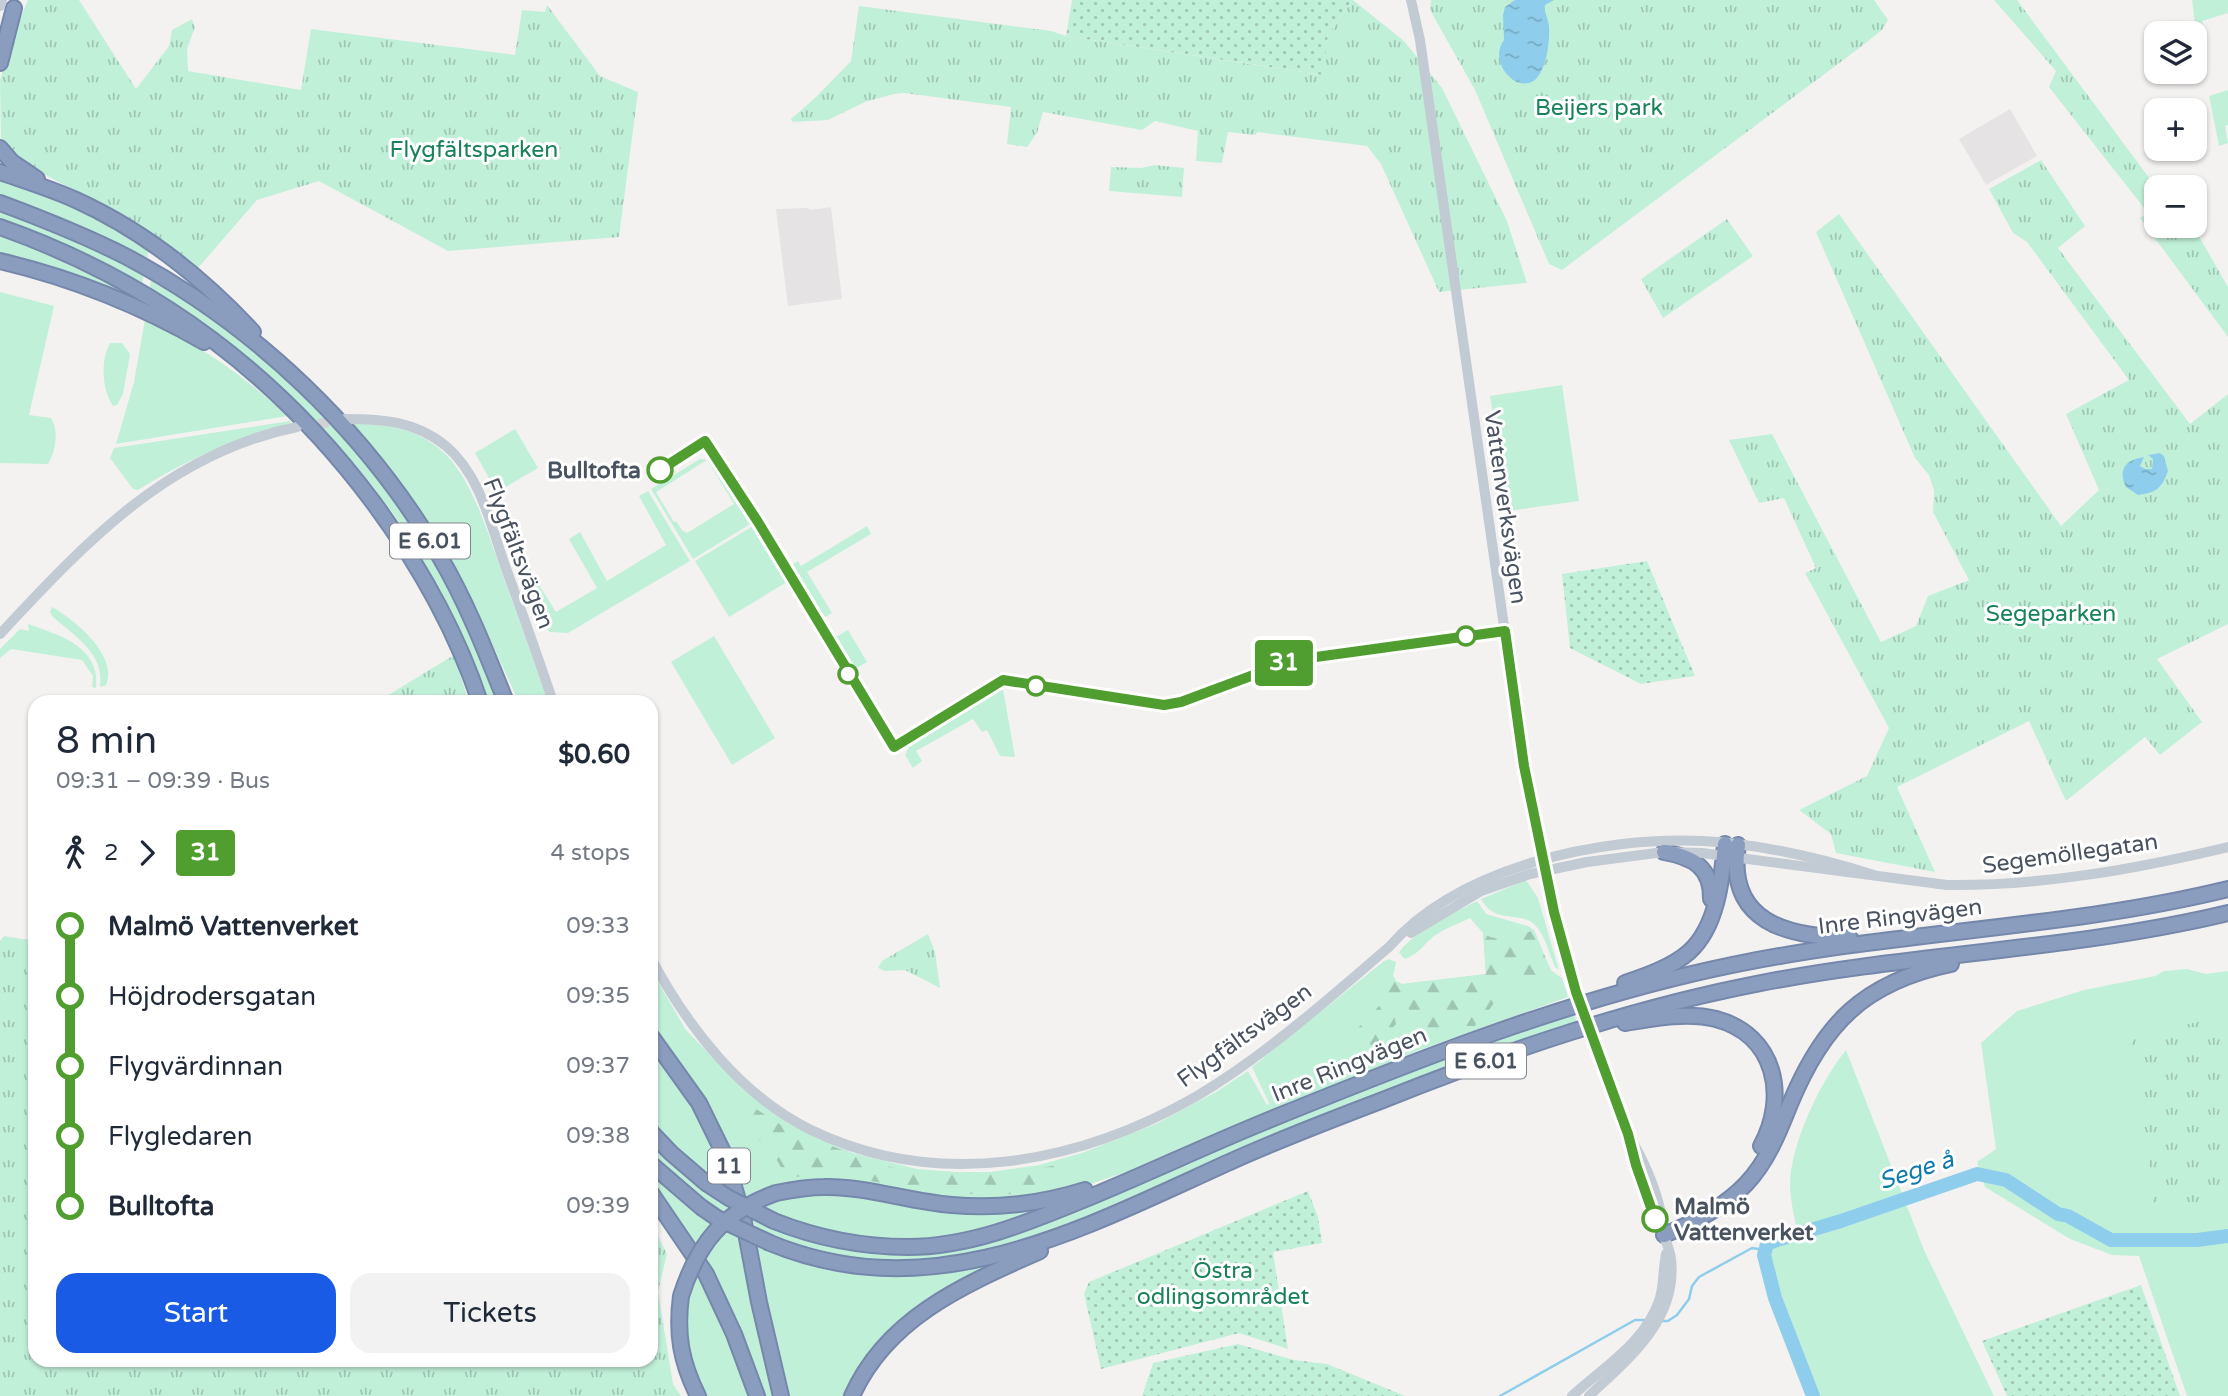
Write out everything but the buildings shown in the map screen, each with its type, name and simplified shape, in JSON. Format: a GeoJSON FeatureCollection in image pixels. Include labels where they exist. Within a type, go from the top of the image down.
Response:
{"type":"FeatureCollection","features":[{"type":"Feature","properties":{"kind":"highway"},"geometry":{"type":"LineString","coordinates":[[0,63],[8,4]]}},
{"type":"Feature","properties":{"kind":"highway"},"geometry":{"type":"LineString","coordinates":[[0,148],[25,172],[121,224],[173,259],[232,310],[265,351]]}},
{"type":"Feature","properties":{"kind":"highway"},"geometry":{"type":"LineString","coordinates":[[0,173],[62,194]]}},
{"type":"Feature","properties":{"kind":"highway","name":"E 6.01"},"geometry":{"type":"LineString","coordinates":[[0,203],[72,230],[153,272],[216,313],[293,375],[344,427],[405,504],[440,557],[465,604],[503,695]]}},
{"type":"Feature","properties":{"kind":"highway","name":"E 6.01"},"geometry":{"type":"LineString","coordinates":[[1,227],[76,257],[161,303],[231,352],[274,390],[337,455],[393,529],[448,623],[477,695]]}},
{"type":"Feature","properties":{"kind":"highway"},"geometry":{"type":"LineString","coordinates":[[0,261],[40,271],[110,296],[164,320],[217,350],[260,384],[274,390]]}},
{"type":"Feature","properties":{"kind":"highway"},"geometry":{"type":"LineString","coordinates":[[0,272],[11,269],[40,271]]}},
{"type":"Feature","properties":{"kind":"highway"},"geometry":{"type":"LineString","coordinates":[[1443,1051],[1499,1027],[1659,970],[1689,951],[1710,918],[1731,851]]}},
{"type":"Feature","properties":{"kind":"highway"},"geometry":{"type":"LineString","coordinates":[[1731,851],[1742,896],[1757,914],[1779,927],[1828,938],[1931,935]]}},
{"type":"Feature","properties":{"kind":"highway"},"geometry":{"type":"LineString","coordinates":[[1664,852],[1688,858],[1705,871],[1712,892],[1710,918]]}},
{"type":"Feature","properties":{"kind":"highway","name":"Inre Ringvägen"},"geometry":{"type":"LineString","coordinates":[[658,1139],[706,1182],[729,1198],[774,1221],[829,1239],[868,1245],[910,1247],[952,1243],[991,1234],[1046,1216],[1262,1123],[1443,1051],[1686,975],[1807,951],[2124,910],[2228,889]]}},
{"type":"Feature","properties":{"kind":"highway","name":"Inre Ringvägen"},"geometry":{"type":"LineString","coordinates":[[658,1170],[718,1218],[795,1254],[841,1265],[891,1270],[945,1267],[1014,1251],[1153,1197],[1295,1134],[1528,1046],[1628,1014],[1762,982],[1861,966],[2118,936],[2228,913]]}},
{"type":"Feature","properties":{"kind":"highway"},"geometry":{"type":"LineString","coordinates":[[1664,1237],[1715,1209],[1746,1184],[1772,1146],[1807,1066],[1826,1036],[1845,1014],[1868,995],[1897,979],[1931,968],[2061,948],[2118,936]]}},
{"type":"Feature","properties":{"kind":"highway"},"geometry":{"type":"LineString","coordinates":[[1528,1046],[1625,1023],[1681,1016],[1716,1019],[1729,1024],[1739,1028],[1760,1047],[1769,1064],[1775,1094],[1772,1123],[1759,1150],[1733,1184],[1664,1237]]}},
{"type":"Feature","properties":{"kind":"highway","name":"11"},"geometry":{"type":"LineString","coordinates":[[658,1046],[699,1102],[725,1156],[743,1217],[781,1396]]}},
{"type":"Feature","properties":{"kind":"highway"},"geometry":{"type":"LineString","coordinates":[[698,1396],[681,1349],[678,1323],[681,1296],[688,1274],[711,1236],[736,1212],[776,1193],[824,1187],[951,1205],[1015,1206],[1070,1195],[1173,1161]]}},
{"type":"Feature","properties":{"kind":"highway"},"geometry":{"type":"LineString","coordinates":[[852,1396],[887,1343],[925,1309],[978,1278],[1153,1197]]}},
{"type":"Feature","properties":{"kind":"highway"},"geometry":{"type":"LineString","coordinates":[[658,1203],[693,1253],[719,1301],[757,1396]]}},
{"type":"Feature","properties":{"kind":"main road"},"geometry":{"type":"LineString","coordinates":[[0,48],[8,4]]}},
{"type":"Feature","properties":{"kind":"street","name":"Vattenverksvägen"},"geometry":{"type":"LineString","coordinates":[[1411,0],[1420,40],[1524,766],[1542,859],[1576,992],[1628,1134],[1651,1208],[1664,1237]]}},
{"type":"Feature","properties":{"kind":"street","name":"Flygfältsvägen"},"geometry":{"type":"LineString","coordinates":[[345,419],[402,422],[428,433],[458,459],[480,495],[551,695]]}},
{"type":"Feature","properties":{"kind":"street"},"geometry":{"type":"LineString","coordinates":[[0,634],[85,545],[137,501],[170,478],[231,447],[297,427]]}},
{"type":"Feature","properties":{"kind":"street","name":"Segemöllegatan"},"geometry":{"type":"LineString","coordinates":[[1542,859],[1641,843],[1686,841],[1834,872],[1947,885],[2028,883],[2142,866],[2228,847]]}},
{"type":"Feature","properties":{"kind":"street","name":"Segemöllegatan"},"geometry":{"type":"LineString","coordinates":[[1545,871],[1598,860],[1664,852],[1731,851]]}},
{"type":"Feature","properties":{"kind":"street","name":"Flygfältsvägen"},"geometry":{"type":"LineString","coordinates":[[1389,947],[1400,934],[1457,894],[1510,869],[1542,859]]}},
{"type":"Feature","properties":{"kind":"street","name":"Flygfältsvägen"},"geometry":{"type":"LineString","coordinates":[[658,971],[698,1031],[728,1067],[769,1103],[810,1129],[858,1149],[910,1161],[960,1166],[1009,1163],[1088,1144],[1153,1119],[1197,1096],[1277,1040],[1389,947],[1481,891],[1545,871]]}},
{"type":"Feature","properties":{"kind":"street"},"geometry":{"type":"LineString","coordinates":[[1589,1396],[1637,1350],[1653,1322],[1662,1291],[1664,1237]]}},
{"type":"Feature","properties":{"kind":"street"},"geometry":{"type":"LineString","coordinates":[[1572,1396],[1624,1353],[1653,1322]]}},
{"type":"Feature","properties":{"kind":"shaded area"},"geometry":{"type":"Polygon","coordinates":[[[2010,109],[2037,156],[1986,185],[1959,139],[2010,109]]]}},
{"type":"Feature","properties":{"kind":"shaded area"},"geometry":{"type":"Polygon","coordinates":[[[831,207],[842,299],[788,306],[776,209],[810,210],[831,207]]]}},
{"type":"Feature","properties":{"kind":"green space","name":"Flygfältsparken"},"geometry":{"type":"Polygon","coordinates":[[[28,0],[79,0],[136,89],[169,46],[172,30],[192,19],[195,27],[187,49],[188,71],[301,90],[311,29],[515,55],[522,10],[545,12],[547,5],[600,76],[638,92],[619,237],[448,251],[319,181],[257,200],[198,268],[137,225],[44,174],[9,151],[1,140],[0,80],[12,38],[28,0]]]}},
{"type":"Feature","properties":{"kind":"green space"},"geometry":{"type":"Polygon","coordinates":[[[1072,0],[1353,0],[1328,34],[1323,75],[1066,36],[1072,0]]]}},
{"type":"Feature","properties":{"kind":"green space"},"geometry":{"type":"Polygon","coordinates":[[[1353,0],[1404,41],[1442,88],[1507,221],[1527,283],[1439,292],[1381,164],[1367,146],[1257,132],[1256,135],[1228,132],[1222,163],[1196,161],[1198,131],[1155,121],[1142,130],[1043,112],[1037,133],[1027,147],[1007,144],[1011,107],[904,93],[865,102],[828,120],[792,122],[791,119],[851,61],[859,6],[1051,31],[1066,36],[1322,75],[1328,34],[1353,0]]]}},
{"type":"Feature","properties":{"kind":"green space","name":"Beijers park"},"geometry":{"type":"Polygon","coordinates":[[[1431,0],[1874,0],[1888,20],[1882,30],[1858,49],[1562,270],[1549,264],[1475,90],[1430,10],[1431,0]]]}},
{"type":"Feature","properties":{"kind":"green space"},"geometry":{"type":"Polygon","coordinates":[[[1994,0],[2017,0],[2147,175],[2144,175],[2144,208],[2049,87],[2056,71],[1994,0]]]}},
{"type":"Feature","properties":{"kind":"green space"},"geometry":{"type":"Polygon","coordinates":[[[2192,0],[2228,0],[2228,13],[2195,21],[2192,0]]]}},
{"type":"Feature","properties":{"kind":"green space"},"geometry":{"type":"Polygon","coordinates":[[[2228,90],[2228,125],[2225,126],[2228,143],[2219,146],[2209,96],[2228,90]]]}},
{"type":"Feature","properties":{"kind":"green space","name":"Segeparken"},"geometry":{"type":"Polygon","coordinates":[[[2041,160],[2085,226],[2058,248],[2190,424],[2228,394],[2228,624],[2157,659],[2202,722],[2160,755],[2145,737],[2066,801],[2029,721],[1897,787],[1935,872],[1836,853],[1831,834],[1799,810],[1867,776],[1889,728],[1805,573],[1816,568],[1784,498],[1759,503],[1729,440],[1772,434],[1881,642],[1916,626],[1928,596],[1969,580],[1933,512],[1934,491],[1929,475],[1915,458],[1816,232],[1839,214],[2061,526],[2099,490],[2066,414],[2129,380],[2027,242],[2013,233],[1989,189],[2041,160]]]}},
{"type":"Feature","properties":{"kind":"green space"},"geometry":{"type":"Polygon","coordinates":[[[1154,165],[1184,168],[1182,197],[1109,191],[1111,167],[1141,168],[1154,165]]]}},
{"type":"Feature","properties":{"kind":"green space"},"geometry":{"type":"Polygon","coordinates":[[[0,177],[70,202],[149,246],[147,261],[77,226],[0,197],[0,177]]]}},
{"type":"Feature","properties":{"kind":"green space"},"geometry":{"type":"Polygon","coordinates":[[[0,209],[81,241],[144,273],[142,286],[0,221],[0,209]]]}},
{"type":"Feature","properties":{"kind":"green space"},"geometry":{"type":"Polygon","coordinates":[[[1727,219],[1753,256],[1663,318],[1641,279],[1727,219]]]}},
{"type":"Feature","properties":{"kind":"green space"},"geometry":{"type":"Polygon","coordinates":[[[0,234],[54,255],[110,282],[176,321],[0,256],[0,234]]]}},
{"type":"Feature","properties":{"kind":"green space"},"geometry":{"type":"Polygon","coordinates":[[[2155,238],[2200,238],[2228,287],[2228,337],[2155,238]]]}},
{"type":"Feature","properties":{"kind":"green space"},"geometry":{"type":"Polygon","coordinates":[[[152,277],[232,332],[302,390],[349,440],[392,493],[430,550],[468,624],[496,695],[483,695],[458,630],[423,561],[368,480],[337,444],[267,376],[190,317],[149,290],[152,277]]]}},
{"type":"Feature","properties":{"kind":"green space"},"geometry":{"type":"Polygon","coordinates":[[[0,292],[54,306],[29,415],[51,418],[53,423],[55,441],[48,464],[0,463],[0,292]]]}},
{"type":"Feature","properties":{"kind":"green space"},"geometry":{"type":"Polygon","coordinates":[[[145,319],[220,362],[287,416],[116,444],[134,382],[145,319]]]}},
{"type":"Feature","properties":{"kind":"green space"},"geometry":{"type":"Polygon","coordinates":[[[110,343],[122,343],[130,354],[123,394],[117,405],[113,406],[106,392],[104,375],[105,358],[110,343]]]}},
{"type":"Feature","properties":{"kind":"green space"},"geometry":{"type":"Polygon","coordinates":[[[1562,385],[1579,501],[1508,511],[1490,396],[1562,385]]]}},
{"type":"Feature","properties":{"kind":"green space"},"geometry":{"type":"Polygon","coordinates":[[[290,421],[291,423],[212,450],[138,490],[133,489],[110,458],[114,448],[290,421]]]}},
{"type":"Feature","properties":{"kind":"green space"},"geometry":{"type":"Polygon","coordinates":[[[351,424],[387,426],[415,434],[437,447],[454,464],[480,511],[546,695],[516,695],[459,576],[423,517],[351,424]]]}},
{"type":"Feature","properties":{"kind":"green space"},"geometry":{"type":"Polygon","coordinates":[[[515,429],[538,468],[497,492],[475,453],[515,429]]]}},
{"type":"Feature","properties":{"kind":"green space"},"geometry":{"type":"Polygon","coordinates":[[[712,458],[752,523],[693,559],[651,489],[700,459],[707,460],[656,492],[674,522],[687,533],[734,504],[708,461],[712,458]]]}},
{"type":"Feature","properties":{"kind":"green space"},"geometry":{"type":"Polygon","coordinates":[[[648,491],[690,561],[568,633],[550,632],[541,623],[522,567],[529,563],[532,574],[556,612],[597,588],[569,539],[580,532],[607,581],[666,545],[639,496],[648,491]]]}},
{"type":"Feature","properties":{"kind":"green space"},"geometry":{"type":"Polygon","coordinates":[[[753,526],[787,582],[729,617],[695,561],[753,526]]]}},
{"type":"Feature","properties":{"kind":"green space"},"geometry":{"type":"Polygon","coordinates":[[[867,526],[871,534],[807,572],[832,613],[822,619],[790,566],[798,561],[801,566],[867,526]]]}},
{"type":"Feature","properties":{"kind":"green space"},"geometry":{"type":"Polygon","coordinates":[[[1647,561],[1695,676],[1641,684],[1570,648],[1562,574],[1647,561]]]}},
{"type":"Feature","properties":{"kind":"green space"},"geometry":{"type":"Polygon","coordinates":[[[52,607],[82,629],[100,651],[106,662],[106,685],[100,687],[98,664],[93,655],[52,616],[52,607]]]}},
{"type":"Feature","properties":{"kind":"green space"},"geometry":{"type":"Polygon","coordinates":[[[28,624],[65,638],[85,653],[96,674],[96,688],[92,687],[93,676],[82,660],[11,649],[0,658],[0,649],[20,629],[29,631],[28,624]]]}},
{"type":"Feature","properties":{"kind":"green space"},"geometry":{"type":"Polygon","coordinates":[[[848,630],[867,662],[853,670],[834,638],[848,630]]]}},
{"type":"Feature","properties":{"kind":"green space"},"geometry":{"type":"Polygon","coordinates":[[[714,636],[775,738],[732,765],[671,662],[714,636]]]}},
{"type":"Feature","properties":{"kind":"green space"},"geometry":{"type":"Polygon","coordinates":[[[454,655],[467,695],[388,695],[454,655]]]}},
{"type":"Feature","properties":{"kind":"green space"},"geometry":{"type":"Polygon","coordinates":[[[1003,689],[1015,757],[1000,756],[987,730],[982,732],[973,719],[916,751],[922,761],[913,768],[905,755],[911,743],[991,693],[1003,689]]]}},
{"type":"Feature","properties":{"kind":"green space"},"geometry":{"type":"Polygon","coordinates":[[[1526,880],[1538,898],[1559,970],[1555,967],[1544,939],[1535,925],[1522,918],[1493,912],[1481,899],[1526,880]]]}},
{"type":"Feature","properties":{"kind":"green space"},"geometry":{"type":"Polygon","coordinates":[[[1477,901],[1486,914],[1528,926],[1534,930],[1552,971],[1562,978],[1568,997],[1417,1051],[1132,1170],[1058,1195],[990,1203],[870,1188],[745,1200],[734,1160],[719,1125],[693,1081],[658,1036],[658,982],[686,1030],[740,1085],[813,1136],[853,1153],[917,1169],[991,1172],[1039,1165],[1082,1153],[1156,1124],[1216,1092],[1248,1071],[1267,1105],[1269,1103],[1252,1067],[1384,961],[1389,959],[1396,962],[1393,976],[1402,984],[1486,974],[1483,933],[1470,918],[1437,934],[1410,957],[1405,959],[1399,953],[1422,931],[1477,901]]]}},
{"type":"Feature","properties":{"kind":"green space"},"geometry":{"type":"Polygon","coordinates":[[[1534,930],[1552,973],[1541,971],[1539,979],[1525,996],[1519,994],[1510,981],[1489,1010],[1481,1011],[1475,1026],[1452,1026],[1426,1032],[1420,1041],[1410,1044],[1408,1031],[1416,1018],[1404,1003],[1397,1000],[1393,1011],[1396,1024],[1389,1037],[1395,1050],[1382,1059],[1369,1053],[1357,1029],[1380,1005],[1376,994],[1379,988],[1389,983],[1390,966],[1396,962],[1393,976],[1402,984],[1486,974],[1483,933],[1501,938],[1534,930]]]}},
{"type":"Feature","properties":{"kind":"green space"},"geometry":{"type":"Polygon","coordinates":[[[928,934],[935,952],[940,988],[905,970],[885,971],[878,968],[882,961],[928,934]]]}},
{"type":"Feature","properties":{"kind":"green space"},"geometry":{"type":"Polygon","coordinates":[[[4,936],[28,940],[28,1367],[658,1367],[658,1291],[673,1384],[681,1396],[0,1396],[0,941],[4,936]]]}},
{"type":"Feature","properties":{"kind":"green space"},"geometry":{"type":"Polygon","coordinates":[[[2187,969],[2206,974],[2228,971],[2228,1396],[2187,1396],[2139,1256],[2112,1255],[2070,1239],[1985,1187],[1977,1162],[1996,1149],[1981,1043],[2017,1011],[2084,990],[2155,976],[2164,971],[2187,969]]]}},
{"type":"Feature","properties":{"kind":"green space"},"geometry":{"type":"Polygon","coordinates":[[[1574,1013],[1577,1024],[1291,1129],[1134,1197],[1021,1242],[927,1263],[844,1260],[759,1233],[751,1217],[805,1238],[957,1247],[1319,1105],[1574,1013]]]}},
{"type":"Feature","properties":{"kind":"green space"},"geometry":{"type":"Polygon","coordinates":[[[2228,1015],[2228,1201],[2153,1204],[2131,1037],[2228,1015]]]}},
{"type":"Feature","properties":{"kind":"green space"},"geometry":{"type":"Polygon","coordinates":[[[1846,1050],[1924,1250],[1994,1396],[1813,1396],[1779,1311],[1764,1250],[1774,1241],[1797,1233],[1790,1185],[1795,1151],[1817,1095],[1846,1050]]]}},
{"type":"Feature","properties":{"kind":"green space"},"geometry":{"type":"Polygon","coordinates":[[[658,1055],[691,1101],[722,1163],[731,1192],[676,1148],[658,1128],[658,1055]]]}},
{"type":"Feature","properties":{"kind":"green space"},"geometry":{"type":"Polygon","coordinates":[[[741,1099],[781,1125],[810,1138],[880,1164],[920,1175],[1016,1172],[1058,1165],[1054,1172],[1029,1191],[999,1196],[928,1191],[819,1172],[797,1177],[782,1169],[772,1152],[754,1135],[755,1128],[738,1108],[737,1100],[741,1099]]]}},
{"type":"Feature","properties":{"kind":"green space"},"geometry":{"type":"Polygon","coordinates":[[[658,1145],[732,1210],[725,1215],[674,1179],[658,1163],[658,1145]]]}},
{"type":"Feature","properties":{"kind":"green space"},"geometry":{"type":"Polygon","coordinates":[[[658,1180],[716,1224],[696,1248],[658,1196],[658,1180]]]}},
{"type":"Feature","properties":{"kind":"green space","name":"Östra odlingsområdet"},"geometry":{"type":"Polygon","coordinates":[[[1308,1191],[1318,1217],[1322,1243],[1273,1252],[1288,1349],[1239,1333],[1101,1369],[1084,1294],[1089,1282],[1308,1191]]]}},
{"type":"Feature","properties":{"kind":"green space"},"geometry":{"type":"Polygon","coordinates":[[[806,1192],[1052,1206],[975,1231],[904,1240],[833,1232],[756,1206],[806,1192]]]}},
{"type":"Feature","properties":{"kind":"green space"},"geometry":{"type":"Polygon","coordinates":[[[724,1229],[742,1239],[777,1396],[766,1396],[738,1321],[702,1256],[724,1229]]]}},
{"type":"Feature","properties":{"kind":"green space"},"geometry":{"type":"Polygon","coordinates":[[[658,1236],[667,1254],[658,1291],[658,1236]]]}},
{"type":"Feature","properties":{"kind":"green space"},"geometry":{"type":"Polygon","coordinates":[[[755,1245],[820,1266],[884,1275],[948,1272],[1014,1257],[937,1297],[848,1396],[790,1396],[755,1245]]]}},
{"type":"Feature","properties":{"kind":"green space"},"geometry":{"type":"Polygon","coordinates":[[[695,1269],[710,1294],[753,1396],[703,1396],[690,1367],[684,1307],[695,1269]]]}},
{"type":"Feature","properties":{"kind":"green space"},"geometry":{"type":"Polygon","coordinates":[[[2141,1285],[2180,1396],[2007,1396],[1982,1341],[2141,1285]]]}},
{"type":"Feature","properties":{"kind":"green space"},"geometry":{"type":"Polygon","coordinates":[[[1238,1344],[1294,1360],[1327,1364],[1405,1396],[1142,1396],[1153,1363],[1238,1344]]]}},
{"type":"Feature","properties":{"kind":"water"},"geometry":{"type":"Polygon","coordinates":[[[1515,0],[1554,0],[1545,5],[1549,32],[1545,61],[1540,74],[1529,83],[1513,80],[1499,58],[1504,40],[1505,7],[1515,0]]]}},
{"type":"Feature","properties":{"kind":"water"},"geometry":{"type":"Polygon","coordinates":[[[2160,453],[2164,456],[2168,471],[2161,486],[2149,493],[2138,495],[2126,487],[2123,470],[2128,463],[2144,457],[2140,466],[2152,469],[2153,459],[2148,455],[2160,453]]]}},
{"type":"Feature","properties":{"kind":"waterway","name":"Sege å"},"geometry":{"type":"LineString","coordinates":[[1813,1396],[1775,1298],[1764,1255],[1767,1244],[1774,1241],[1977,1174],[2006,1180],[2058,1214],[2068,1216],[2111,1240],[2197,1240],[2228,1236]]}},
{"type":"Feature","properties":{"kind":"waterway"},"geometry":{"type":"LineString","coordinates":[[1662,1321],[1668,1321],[1677,1315],[1689,1299],[1692,1286],[1699,1277],[1752,1248],[1764,1250]]}},
{"type":"Feature","properties":{"kind":"waterway"},"geometry":{"type":"LineString","coordinates":[[1500,1396],[1635,1320],[1645,1320]]}},
{"type":"Feature","properties":{"kind":"tunnel"},"geometry":{"type":"LineString","coordinates":[[304,426],[341,420]]}},
{"type":"Feature","properties":{"kind":"bus line","name":"31"},"geometry":{"type":"LineString","coordinates":[[660,470],[705,441],[758,522],[894,747],[1003,680],[1164,705],[1181,702],[1294,660],[1505,631],[1524,766],[1554,912],[1576,992],[1628,1134],[1655,1219]]}},
{"type":"Feature","properties":{"kind":"place","name":"Bulltofta"},"geometry":{"type":"Point","coordinates":[660,470]}},
{"type":"Feature","properties":{"kind":"place","name":"Malmö Vattenverket"},"geometry":{"type":"Point","coordinates":[1655,1219]}}]}
